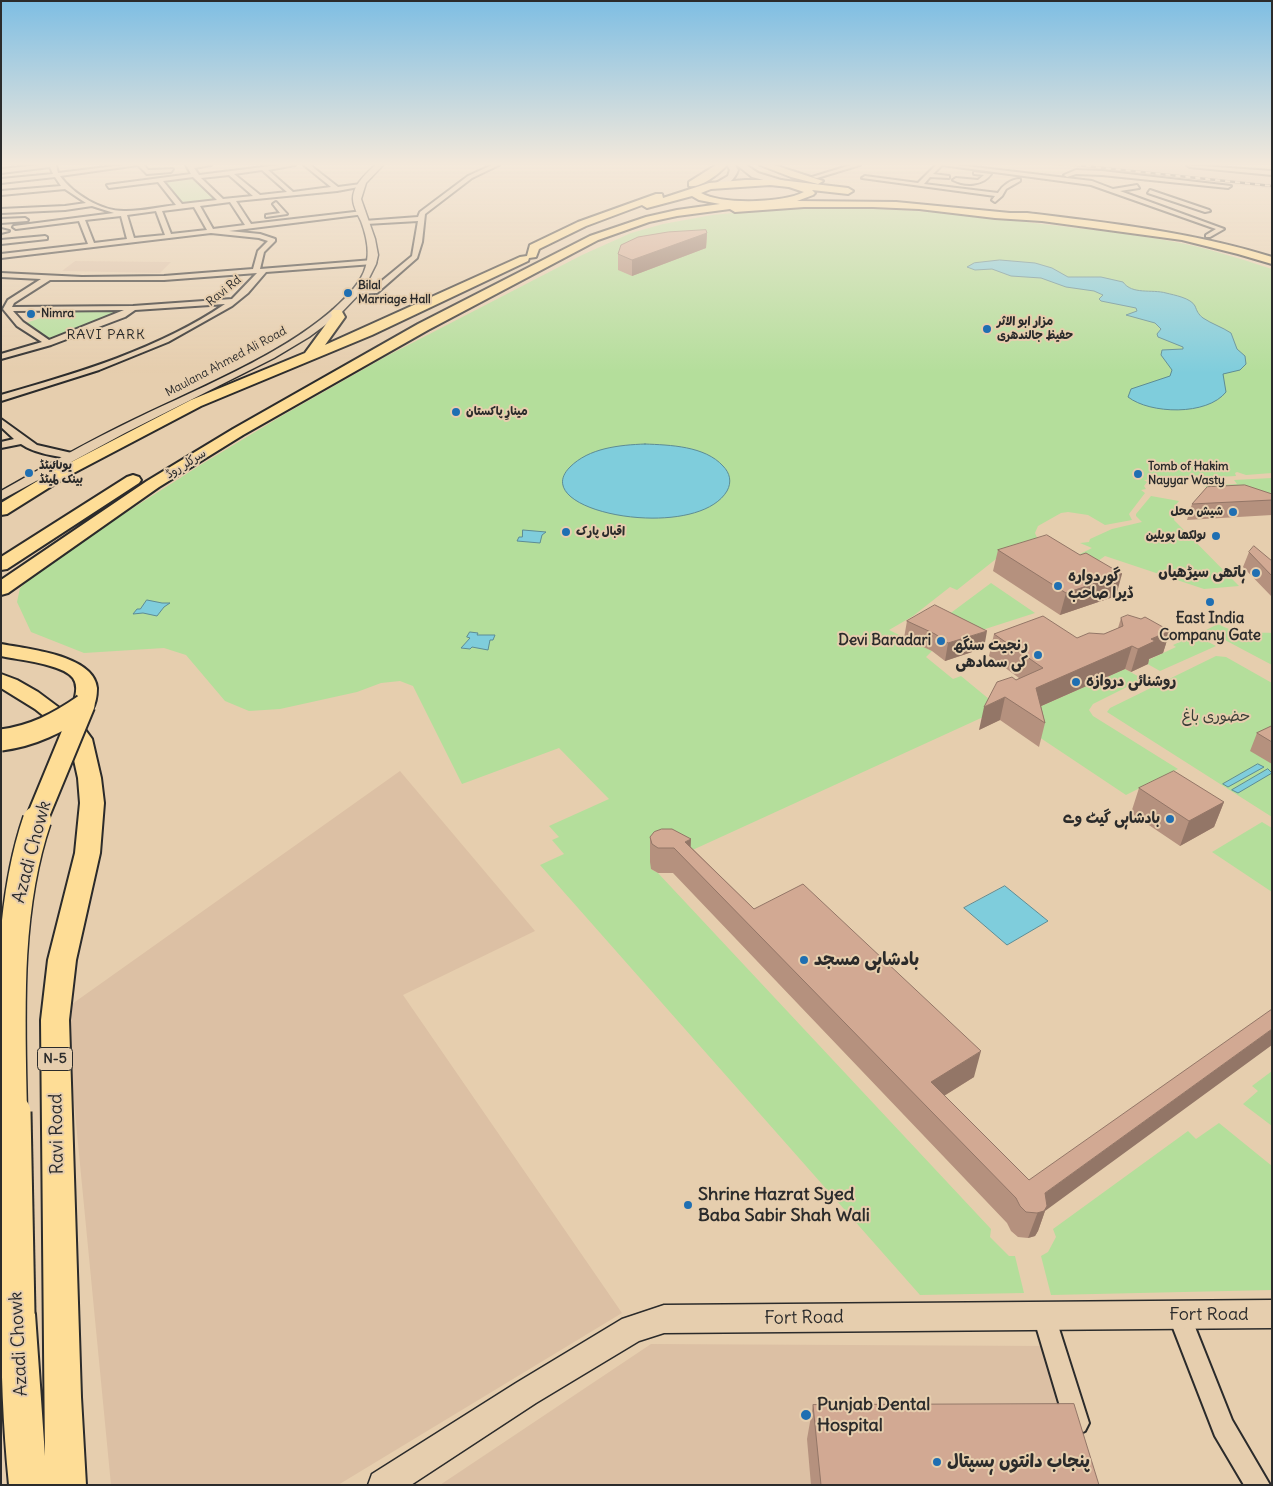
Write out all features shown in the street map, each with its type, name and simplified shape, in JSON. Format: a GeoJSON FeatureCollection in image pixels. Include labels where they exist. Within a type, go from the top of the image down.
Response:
{"type":"FeatureCollection","features":[{"type":"Feature","properties":{"kind":"main road"},"geometry":{"type":"LineString","coordinates":[[532,255],[534,247],[560,234]]}},
{"type":"Feature","properties":{"kind":"main road"},"geometry":{"type":"LineString","coordinates":[[1,510],[60,474],[189,402],[239,384],[367,332],[576,234]]}},
{"type":"Feature","properties":{"kind":"main road","name":"سرکلر روڈ"},"geometry":{"type":"LineString","coordinates":[[1,589],[153,484],[238,432],[380,351],[603,234]]}},
{"type":"Feature","properties":{"kind":"main road"},"geometry":{"type":"LineString","coordinates":[[514,280],[537,272],[617,234]]}},
{"type":"Feature","properties":{"kind":"main road"},"geometry":{"type":"LineString","coordinates":[[1167,234],[1219,245],[1272,261]]}},
{"type":"Feature","properties":{"kind":"main road"},"geometry":{"type":"LineString","coordinates":[[1197,234],[1272,253]]}},
{"type":"Feature","properties":{"kind":"main road"},"geometry":{"type":"LineString","coordinates":[[1,526],[93,470],[309,356],[325,338],[339,317],[337,313]]}},
{"type":"Feature","properties":{"kind":"main road","name":"سرکلر روڈ"},"geometry":{"type":"LineString","coordinates":[[1,565],[173,456],[348,362],[380,351]]}},
{"type":"Feature","properties":{"kind":"main road"},"geometry":{"type":"LineString","coordinates":[[1,650],[61,663],[77,670],[83,677],[87,688],[84,705],[45,730],[30,735],[1,740]]}},
{"type":"Feature","properties":{"kind":"main road","name":"Ravi Road"},"geometry":{"type":"LineString","coordinates":[[1,680],[20,689],[61,719],[79,735],[89,769],[93,808],[84,870],[58,982],[55,1020],[62,1387],[66,1485]]}},
{"type":"Feature","properties":{"kind":"main road","name":"Azadi Chowk"},"geometry":{"type":"LineString","coordinates":[[29,1485],[25,1451],[17,1314],[11,1006],[17,903],[36,822],[84,705]]}},
{"type":"Feature","properties":{"kind":"street"},"geometry":{"type":"LineString","coordinates":[[44,234],[49,250]]}},
{"type":"Feature","properties":{"kind":"street"},"geometry":{"type":"LineString","coordinates":[[88,234],[92,245]]}},
{"type":"Feature","properties":{"kind":"street"},"geometry":{"type":"LineString","coordinates":[[129,234],[131,240]]}},
{"type":"Feature","properties":{"kind":"street"},"geometry":{"type":"LineString","coordinates":[[1,256],[183,234]]}},
{"type":"Feature","properties":{"kind":"street"},"geometry":{"type":"LineString","coordinates":[[244,234],[273,240],[260,251],[256,270]]}},
{"type":"Feature","properties":{"kind":"street"},"geometry":{"type":"LineString","coordinates":[[265,269],[373,262],[370,234]]}},
{"type":"Feature","properties":{"kind":"street"},"geometry":{"type":"LineString","coordinates":[[358,292],[374,291],[415,256],[419,234]]}},
{"type":"Feature","properties":{"kind":"street"},"geometry":{"type":"LineString","coordinates":[[1,242],[45,238]]}},
{"type":"Feature","properties":{"kind":"street","name":"Maulana Ahmed Ali Road"},"geometry":{"type":"LineString","coordinates":[[1,496],[73,456],[189,402],[263,360],[337,313],[358,292],[373,262]]}},
{"type":"Feature","properties":{"kind":"street","name":"Ravi Rd"},"geometry":{"type":"LineString","coordinates":[[1,275],[109,280],[164,278],[265,269]]}},
{"type":"Feature","properties":{"kind":"street","name":"Ravi Rd"},"geometry":{"type":"LineString","coordinates":[[1,398],[91,371],[136,353],[206,320],[243,293],[265,269]]}},
{"type":"Feature","properties":{"kind":"street"},"geometry":{"type":"LineString","coordinates":[[7,309],[11,302],[48,278]]}},
{"type":"Feature","properties":{"kind":"street"},"geometry":{"type":"LineString","coordinates":[[7,309],[133,308],[233,301]]}},
{"type":"Feature","properties":{"kind":"street"},"geometry":{"type":"LineString","coordinates":[[1,357],[48,343],[122,315],[133,308]]}},
{"type":"Feature","properties":{"kind":"street"},"geometry":{"type":"LineString","coordinates":[[7,309],[20,324],[48,343]]}},
{"type":"Feature","properties":{"kind":"street"},"geometry":{"type":"LineString","coordinates":[[1,422],[20,441],[39,450],[73,456]]}},
{"type":"Feature","properties":{"kind":"street"},"geometry":{"type":"LineString","coordinates":[[1,445],[20,441]]}},
{"type":"Feature","properties":{"kind":"street","name":"Fort Road"},"geometry":{"type":"LineString","coordinates":[[383,1485],[526,1393],[632,1329],[664,1319],[1272,1314]]}},
{"type":"Feature","properties":{"kind":"street"},"geometry":{"type":"LineString","coordinates":[[1179,1315],[1223,1428],[1258,1485]]}},
{"type":"Feature","properties":{"kind":"street"},"geometry":{"type":"LineString","coordinates":[[1044,1316],[1085,1447]]}},
{"type":"Feature","properties":{"kind":"shaded area"},"geometry":{"type":"Polygon","coordinates":[[[75,261],[171,262],[160,273],[62,271],[75,261]]]}},
{"type":"Feature","properties":{"kind":"shaded area"},"geometry":{"type":"Polygon","coordinates":[[[400,771],[535,931],[403,995],[622,1313],[338,1485],[111,1485],[65,1009],[400,771]]]}},
{"type":"Feature","properties":{"kind":"shaded area","name":"Punjab Dental Hospital"},"geometry":{"type":"Polygon","coordinates":[[[651,1344],[1048,1346],[1088,1485],[440,1485],[651,1344]]]}},
{"type":"Feature","properties":{"kind":"green space","name":"اقبال پارک"},"geometry":{"type":"Polygon","coordinates":[[[628,234],[1131,234],[1196,246],[1272,269],[1272,473],[1246,475],[1237,472],[1235,473],[1236,476],[1198,478],[1162,476],[1162,478],[1144,480],[1147,482],[1144,486],[1146,489],[1141,490],[1145,493],[1129,514],[1132,520],[1105,525],[1088,515],[1068,512],[1061,513],[1038,526],[1035,533],[1038,540],[1011,547],[957,590],[950,587],[913,616],[889,630],[932,651],[926,657],[953,679],[961,676],[995,704],[992,713],[651,869],[658,873],[991,1229],[990,1237],[1009,1256],[1015,1256],[1024,1293],[920,1295],[540,865],[564,854],[552,840],[559,837],[549,826],[609,799],[559,748],[462,784],[413,686],[400,681],[381,683],[357,692],[280,709],[249,711],[225,701],[186,655],[164,648],[84,653],[31,632],[17,602],[20,588],[47,563],[202,464],[385,357],[582,255],[628,234]]]}},
{"type":"Feature","properties":{"kind":"green space"},"geometry":{"type":"Polygon","coordinates":[[[127,310],[49,341],[26,323],[61,311],[127,310]]]}},
{"type":"Feature","properties":{"kind":"green space"},"geometry":{"type":"Polygon","coordinates":[[[1272,478],[1272,510],[1208,489],[1205,486],[1237,484],[1234,480],[1272,478]]]}},
{"type":"Feature","properties":{"kind":"green space"},"geometry":{"type":"Polygon","coordinates":[[[1151,496],[1179,501],[1174,507],[1174,520],[1239,586],[1204,589],[1105,556],[1098,561],[1078,555],[1092,548],[1080,543],[1089,542],[1090,539],[1112,529],[1142,522],[1136,514],[1151,496]]]}},
{"type":"Feature","properties":{"kind":"green space"},"geometry":{"type":"Polygon","coordinates":[[[991,583],[1035,613],[979,631],[948,615],[991,583]]]}},
{"type":"Feature","properties":{"kind":"green space"},"geometry":{"type":"Polygon","coordinates":[[[1218,624],[1238,631],[1272,633],[1272,665],[1206,630],[1218,624]]]}},
{"type":"Feature","properties":{"kind":"green space"},"geometry":{"type":"Polygon","coordinates":[[[1195,635],[1216,646],[1160,671],[1144,662],[1176,647],[1173,645],[1195,635]]]}},
{"type":"Feature","properties":{"kind":"green space","name":"حضوری باغ"},"geometry":{"type":"Polygon","coordinates":[[[1216,656],[1226,657],[1272,683],[1272,817],[1107,712],[1110,708],[1216,656]]]}},
{"type":"Feature","properties":{"kind":"green space"},"geometry":{"type":"Polygon","coordinates":[[[1125,669],[1143,679],[1093,704],[1089,710],[1093,716],[1178,769],[1126,795],[1036,735],[1030,711],[1125,669]]]}},
{"type":"Feature","properties":{"kind":"green space"},"geometry":{"type":"Polygon","coordinates":[[[1262,822],[1272,828],[1272,892],[1212,852],[1262,822]]]}},
{"type":"Feature","properties":{"kind":"green space"},"geometry":{"type":"Polygon","coordinates":[[[1272,1071],[1272,1126],[1243,1104],[1258,1091],[1252,1086],[1272,1071]]]}},
{"type":"Feature","properties":{"kind":"green space"},"geometry":{"type":"Polygon","coordinates":[[[1219,1123],[1272,1166],[1272,1290],[1051,1295],[1041,1256],[1048,1252],[1056,1237],[1053,1229],[1188,1131],[1196,1139],[1219,1123]]]}},
{"type":"Feature","properties":{"kind":"water"},"geometry":{"type":"Polygon","coordinates":[[[1000,260],[1035,263],[1052,268],[1068,277],[1101,277],[1123,282],[1132,289],[1161,292],[1186,299],[1193,303],[1203,318],[1231,333],[1237,349],[1245,356],[1246,364],[1240,370],[1223,374],[1226,392],[1217,400],[1206,405],[1178,410],[1150,407],[1138,403],[1128,397],[1131,389],[1170,376],[1172,370],[1161,355],[1162,350],[1183,349],[1183,347],[1158,337],[1157,334],[1161,329],[1155,323],[1126,315],[1137,311],[1136,308],[1101,301],[1099,299],[1103,295],[1094,291],[1066,287],[1041,278],[1011,276],[992,269],[975,270],[967,267],[974,263],[1000,260]]]}},
{"type":"Feature","properties":{"kind":"water"},"geometry":{"type":"Polygon","coordinates":[[[645,444],[687,448],[707,454],[716,459],[727,472],[730,478],[729,488],[710,507],[683,516],[652,518],[620,515],[592,508],[571,497],[563,483],[570,467],[578,461],[605,449],[645,444]]]}},
{"type":"Feature","properties":{"kind":"water"},"geometry":{"type":"Polygon","coordinates":[[[523,530],[546,532],[542,535],[540,543],[517,541],[519,537],[522,537],[523,530]]]}},
{"type":"Feature","properties":{"kind":"water"},"geometry":{"type":"Polygon","coordinates":[[[147,600],[170,603],[157,616],[143,613],[133,614],[147,600]]]}},
{"type":"Feature","properties":{"kind":"water"},"geometry":{"type":"Polygon","coordinates":[[[470,632],[478,633],[477,635],[495,635],[493,640],[490,640],[488,650],[472,647],[470,649],[461,648],[470,638],[467,637],[470,632]]]}},
{"type":"Feature","properties":{"kind":"water"},"geometry":{"type":"Polygon","coordinates":[[[1258,764],[1264,767],[1228,787],[1223,784],[1258,764]]]}},
{"type":"Feature","properties":{"kind":"water"},"geometry":{"type":"Polygon","coordinates":[[[1268,769],[1272,773],[1238,793],[1232,790],[1268,769]]]}},
{"type":"Feature","properties":{"kind":"water"},"geometry":{"type":"Polygon","coordinates":[[[1005,886],[1048,921],[1007,945],[964,908],[1005,886]]]}},
{"type":"Feature","properties":{"kind":"building"},"geometry":{"type":"Polygon","coordinates":[[[654,234],[703,234],[632,260],[618,254],[621,245],[638,237],[654,234]]]}},
{"type":"Feature","properties":{"kind":"building"},"geometry":{"type":"Polygon","coordinates":[[[1245,485],[1272,494],[1272,500],[1192,504],[1207,487],[1245,485]]]}},
{"type":"Feature","properties":{"kind":"building"},"geometry":{"type":"Polygon","coordinates":[[[1047,535],[1080,555],[1086,553],[1122,574],[1066,593],[998,550],[1047,535]]]}},
{"type":"Feature","properties":{"kind":"building"},"geometry":{"type":"Polygon","coordinates":[[[1254,546],[1272,561],[1272,576],[1249,552],[1254,546]]]}},
{"type":"Feature","properties":{"kind":"building"},"geometry":{"type":"Polygon","coordinates":[[[935,605],[987,631],[948,643],[935,634],[907,621],[935,605]]]}},
{"type":"Feature","properties":{"kind":"building"},"geometry":{"type":"Polygon","coordinates":[[[1128,615],[1141,619],[1145,617],[1170,631],[1151,639],[1155,641],[1138,649],[1132,646],[1036,688],[1045,723],[1005,697],[984,707],[997,682],[1012,677],[1016,680],[1043,668],[994,634],[1043,616],[1077,638],[1089,633],[1104,634],[1123,626],[1121,618],[1128,615]]]}},
{"type":"Feature","properties":{"kind":"building"},"geometry":{"type":"Polygon","coordinates":[[[1272,726],[1272,742],[1257,733],[1272,726]]]}},
{"type":"Feature","properties":{"kind":"building"},"geometry":{"type":"Polygon","coordinates":[[[1174,771],[1224,802],[1189,821],[1139,788],[1174,771]]]}},
{"type":"Feature","properties":{"kind":"building"},"geometry":{"type":"Polygon","coordinates":[[[662,829],[672,829],[691,839],[685,842],[754,909],[803,884],[981,1051],[931,1082],[1029,1180],[1272,1009],[1272,1029],[1045,1193],[1047,1206],[1044,1211],[1037,1213],[1026,1212],[1016,1198],[674,848],[658,848],[652,844],[650,837],[654,832],[662,829]]]}},
{"type":"Feature","properties":{"kind":"building"},"geometry":{"type":"Polygon","coordinates":[[[1074,1404],[1099,1485],[821,1485],[813,1405],[1074,1404]]]}},
{"type":"Feature","properties":{"kind":"place","name":"Bilal Marriage Hall"},"geometry":{"type":"Point","coordinates":[348,293]}},
{"type":"Feature","properties":{"kind":"place","name":"Nimra"},"geometry":{"type":"Point","coordinates":[31,314]}},
{"type":"Feature","properties":{"kind":"place","name":"مزار ابو الاثر حفیظ جالندھری"},"geometry":{"type":"Point","coordinates":[987,329]}},
{"type":"Feature","properties":{"kind":"place","name":"مینارِ پاکستان"},"geometry":{"type":"Point","coordinates":[456,412]}},
{"type":"Feature","properties":{"kind":"place","name":"یونائیٹڈ بینک لمیٹڈ"},"geometry":{"type":"Point","coordinates":[29,473]}},
{"type":"Feature","properties":{"kind":"place","name":"Tomb of Hakim Nayyar Wasty"},"geometry":{"type":"Point","coordinates":[1138,474]}},
{"type":"Feature","properties":{"kind":"place","name":"شیش محل"},"geometry":{"type":"Point","coordinates":[1233,512]}},
{"type":"Feature","properties":{"kind":"place","name":"اقبال پارک"},"geometry":{"type":"Point","coordinates":[566,532]}},
{"type":"Feature","properties":{"kind":"place","name":"نولکھا پویلین"},"geometry":{"type":"Point","coordinates":[1216,536]}},
{"type":"Feature","properties":{"kind":"place","name":"ہاتھی سیڑھیاں"},"geometry":{"type":"Point","coordinates":[1256,573]}},
{"type":"Feature","properties":{"kind":"place","name":"گوردوارہ ڈیرا صاحب"},"geometry":{"type":"Point","coordinates":[1058,586]}},
{"type":"Feature","properties":{"kind":"place","name":"East India Company Gate"},"geometry":{"type":"Point","coordinates":[1210,602]}},
{"type":"Feature","properties":{"kind":"place","name":"Devi Baradari"},"geometry":{"type":"Point","coordinates":[941,641]}},
{"type":"Feature","properties":{"kind":"place","name":"رنجیت سنگھ کی سمادھی"},"geometry":{"type":"Point","coordinates":[1038,655]}},
{"type":"Feature","properties":{"kind":"place","name":"روشنائی دروازہ"},"geometry":{"type":"Point","coordinates":[1076,682]}},
{"type":"Feature","properties":{"kind":"place","name":"بادشاہی گیٹ وے"},"geometry":{"type":"Point","coordinates":[1170,819]}},
{"type":"Feature","properties":{"kind":"place","name":"بادشاہی مسجد"},"geometry":{"type":"Point","coordinates":[804,960]}},
{"type":"Feature","properties":{"kind":"place","name":"Shrine Hazrat Syed Baba Sabir Shah Wali"},"geometry":{"type":"Point","coordinates":[688,1205]}},
{"type":"Feature","properties":{"kind":"place","name":"Punjab Dental Hospital"},"geometry":{"type":"Point","coordinates":[806,1415]}},
{"type":"Feature","properties":{"kind":"place","name":"پنجاب دانتوں ہسپتال"},"geometry":{"type":"Point","coordinates":[937,1462]}},
{"type":"Feature","properties":{"kind":"district","name":"RAVI PARK"},"geometry":{"type":"Point","coordinates":[106,335]}}]}
